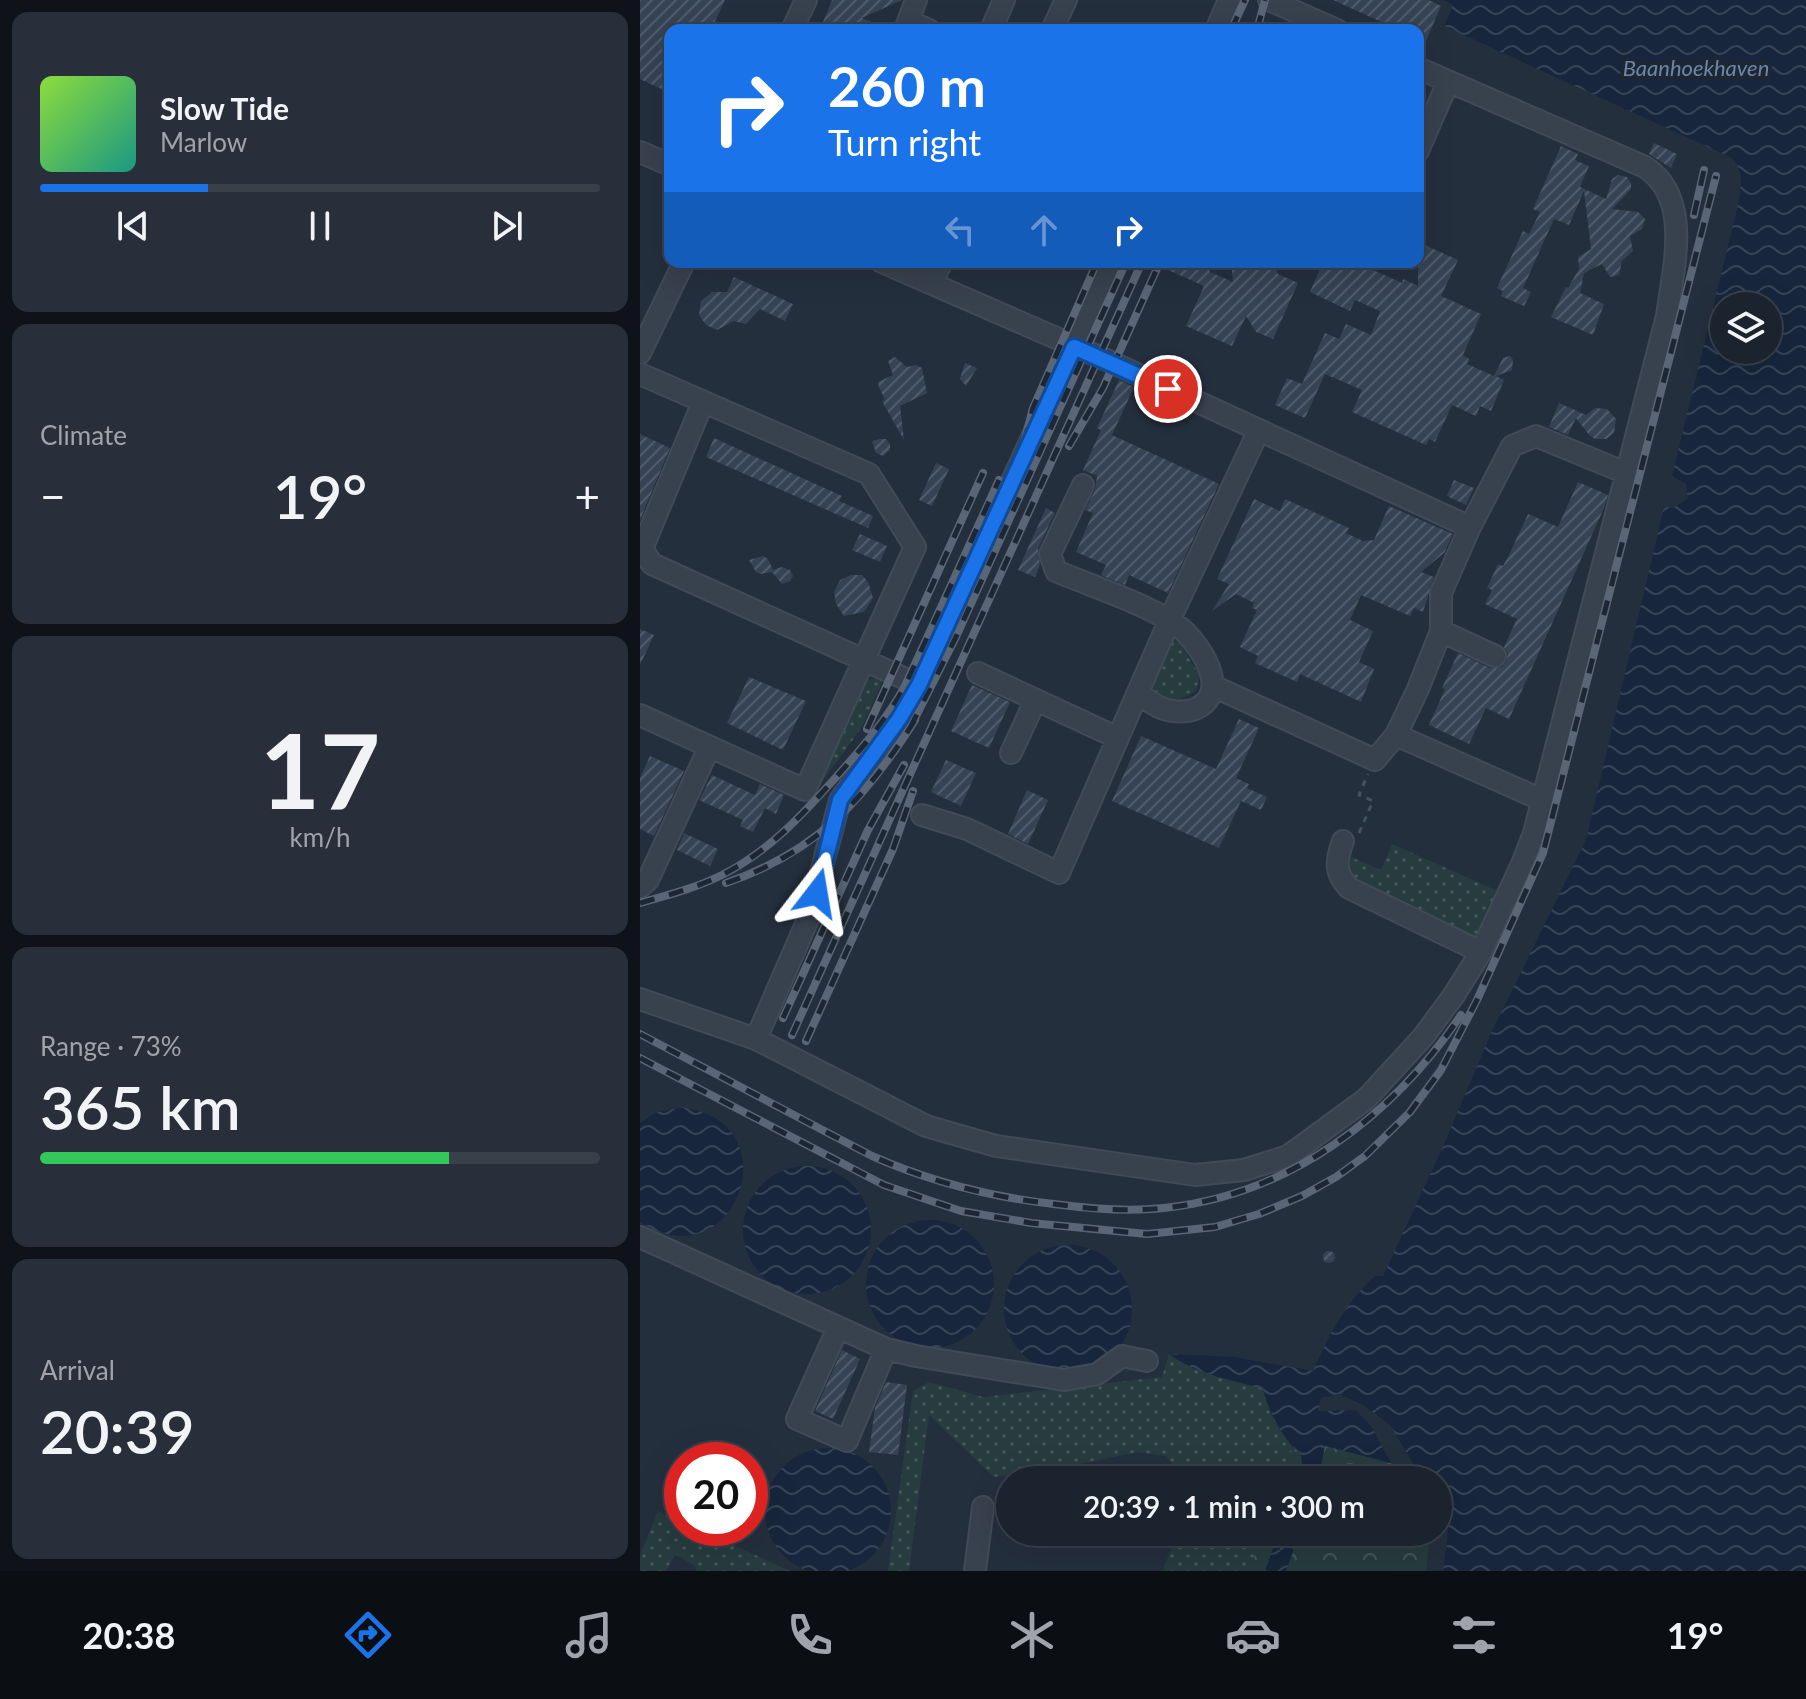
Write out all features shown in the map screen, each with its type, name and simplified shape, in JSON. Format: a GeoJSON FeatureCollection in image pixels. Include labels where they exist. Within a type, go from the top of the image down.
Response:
{"type":"FeatureCollection","features":[{"type":"Feature","properties":{"kind":"lane"},"geometry":{"type":"LineString","coordinates":[[795,24],[806,0]]}},
{"type":"Feature","properties":{"kind":"lane"},"geometry":{"type":"LineString","coordinates":[[907,24],[916,0]]}},
{"type":"Feature","properties":{"kind":"lane"},"geometry":{"type":"LineString","coordinates":[[994,24],[1004,0]]}},
{"type":"Feature","properties":{"kind":"lane"},"geometry":{"type":"LineString","coordinates":[[1055,24],[1066,0]]}},
{"type":"Feature","properties":{"kind":"lane"},"geometry":{"type":"LineString","coordinates":[[1219,24],[1229,0]]}},
{"type":"Feature","properties":{"kind":"lane"},"geometry":{"type":"LineString","coordinates":[[1269,0],[1323,24]]}},
{"type":"Feature","properties":{"kind":"lane"},"geometry":{"type":"LineString","coordinates":[[640,999],[756,1039],[926,1126],[996,1146],[1195,1175],[1244,1170],[1288,1156],[1366,1099],[1423,1037],[1481,952],[1522,864],[1542,800],[1667,316],[1675,255],[1675,205],[1665,184],[1645,167],[1424,71]]}},
{"type":"Feature","properties":{"kind":"lane"},"geometry":{"type":"LineString","coordinates":[[1424,137],[1448,82]]}},
{"type":"Feature","properties":{"kind":"lane"},"geometry":{"type":"LineString","coordinates":[[640,152],[664,162]]}},
{"type":"Feature","properties":{"kind":"lane"},"geometry":{"type":"LineString","coordinates":[[640,353],[681,268]]}},
{"type":"Feature","properties":{"kind":"lane"},"geometry":{"type":"LineString","coordinates":[[896,268],[1470,527]]}},
{"type":"Feature","properties":{"kind":"lane"},"geometry":{"type":"LineString","coordinates":[[931,283],[939,268]]}},
{"type":"Feature","properties":{"kind":"lane"},"geometry":{"type":"LineString","coordinates":[[756,1039],[809,917],[840,800],[891,731],[919,685],[1109,268]]}},
{"type":"Feature","properties":{"kind":"lane"},"geometry":{"type":"LineString","coordinates":[[640,374],[869,474],[915,547],[805,790],[640,715]]}},
{"type":"Feature","properties":{"kind":"lane"},"geometry":{"type":"LineString","coordinates":[[703,402],[642,549],[652,564],[919,685]]}},
{"type":"Feature","properties":{"kind":"lane"},"geometry":{"type":"LineString","coordinates":[[922,815],[967,829],[1059,873],[1170,619],[1259,430]]}},
{"type":"Feature","properties":{"kind":"lane"},"geometry":{"type":"LineString","coordinates":[[1213,686],[1375,760],[1396,735],[1441,631],[1441,593],[1470,527],[1512,446],[1536,436],[1626,473]]}},
{"type":"Feature","properties":{"kind":"lane"},"geometry":{"type":"LineString","coordinates":[[1083,485],[1050,554],[1056,571],[1170,619],[1201,652],[1212,674],[1213,686],[1209,697],[1189,711],[1159,707],[1138,693]]}},
{"type":"Feature","properties":{"kind":"lane"},"geometry":{"type":"LineString","coordinates":[[1441,631],[1495,656]]}},
{"type":"Feature","properties":{"kind":"lane"},"geometry":{"type":"LineString","coordinates":[[978,673],[1118,738]]}},
{"type":"Feature","properties":{"kind":"lane"},"geometry":{"type":"LineString","coordinates":[[1011,753],[1035,701]]}},
{"type":"Feature","properties":{"kind":"lane"},"geometry":{"type":"LineString","coordinates":[[1396,735],[1542,800]]}},
{"type":"Feature","properties":{"kind":"lane"},"geometry":{"type":"LineString","coordinates":[[640,887],[648,880],[709,748]]}},
{"type":"Feature","properties":{"kind":"lane"},"geometry":{"type":"LineString","coordinates":[[1343,841],[1337,869],[1349,888],[1481,952]]}},
{"type":"Feature","properties":{"kind":"lane"},"geometry":{"type":"LineString","coordinates":[[640,1237],[886,1349],[1064,1380],[1097,1374],[1122,1356],[1147,1361]]}},
{"type":"Feature","properties":{"kind":"lane"},"geometry":{"type":"LineString","coordinates":[[838,1328],[797,1419],[847,1441],[886,1349]]}},
{"type":"Feature","properties":{"kind":"lane"},"geometry":{"type":"LineString","coordinates":[[975,1571],[983,1507]]}},
{"type":"Feature","properties":{"kind":"path"},"geometry":{"type":"LineString","coordinates":[[1343,841],[1353,846],[1373,801],[1359,795],[1375,760]]}},
{"type":"Feature","properties":{"kind":"green space"},"geometry":{"type":"Polygon","coordinates":[[[1171,639],[1180,643],[1200,676],[1196,690],[1176,699],[1158,694],[1149,682],[1171,639]]]}},
{"type":"Feature","properties":{"kind":"green space"},"geometry":{"type":"Polygon","coordinates":[[[877,677],[884,678],[862,727],[819,786],[861,686],[877,677]]]}},
{"type":"Feature","properties":{"kind":"green space"},"geometry":{"type":"Polygon","coordinates":[[[1392,844],[1500,892],[1479,935],[1470,937],[1348,878],[1344,854],[1381,870],[1392,844]]]}},
{"type":"Feature","properties":{"kind":"green space"},"geometry":{"type":"Polygon","coordinates":[[[1169,1354],[1203,1372],[1263,1389],[1270,1413],[1293,1448],[1287,1466],[1174,1466],[1166,1456],[1138,1452],[1069,1466],[996,1466],[994,1477],[929,1415],[909,1571],[888,1571],[913,1391],[929,1382],[983,1397],[1162,1377],[1169,1354]]]}},
{"type":"Feature","properties":{"kind":"green space"},"geometry":{"type":"Polygon","coordinates":[[[1325,1445],[1393,1466],[1321,1466],[1325,1445]]]}},
{"type":"Feature","properties":{"kind":"green space"},"geometry":{"type":"Polygon","coordinates":[[[1293,1448],[1301,1454],[1301,1466],[1287,1466],[1293,1448]]]}},
{"type":"Feature","properties":{"kind":"green space"},"geometry":{"type":"Polygon","coordinates":[[[658,1511],[664,1514],[664,1546],[735,1546],[790,1571],[697,1571],[695,1566],[675,1554],[666,1571],[640,1571],[640,1556],[658,1511]]]}},
{"type":"Feature","properties":{"kind":"green space"},"geometry":{"type":"Polygon","coordinates":[[[1172,1546],[1258,1546],[1249,1571],[1163,1571],[1172,1546]]]}},
{"type":"Feature","properties":{"kind":"green space"},"geometry":{"type":"Polygon","coordinates":[[[1258,1546],[1274,1546],[1265,1571],[1249,1571],[1258,1546]]]}},
{"type":"Feature","properties":{"kind":"green space"},"geometry":{"type":"Polygon","coordinates":[[[1295,1546],[1429,1546],[1426,1571],[1286,1571],[1295,1546]]]}},
{"type":"Feature","properties":{"kind":"water","name":"Baanhoekhaven"},"geometry":{"type":"Polygon","coordinates":[[[1444,0],[1806,0],[1806,1571],[1443,1571],[1446,1546],[1452,1546],[1452,1466],[1415,1466],[1390,1425],[1363,1405],[1339,1394],[1321,1398],[1318,1411],[1355,1410],[1371,1426],[1391,1463],[1325,1446],[1321,1466],[1301,1466],[1301,1454],[1277,1424],[1263,1389],[1203,1372],[1169,1354],[1235,1357],[1313,1371],[1346,1308],[1375,1276],[1383,1276],[1492,1031],[1586,840],[1664,507],[1675,507],[1688,498],[1686,484],[1672,476],[1710,320],[1710,364],[1782,364],[1782,292],[1717,292],[1741,180],[1732,158],[1444,26],[1453,5],[1444,0]]]}},
{"type":"Feature","properties":{"kind":"water"},"geometry":{"type":"Polygon","coordinates":[[[681,1107],[705,1113],[729,1129],[741,1152],[743,1177],[736,1201],[720,1221],[699,1234],[671,1235],[640,1222],[640,1123],[655,1113],[681,1107]]]}},
{"type":"Feature","properties":{"kind":"water"},"geometry":{"type":"Polygon","coordinates":[[[807,1166],[831,1171],[852,1185],[866,1206],[871,1230],[866,1254],[852,1275],[831,1289],[807,1294],[783,1289],[762,1275],[748,1254],[743,1230],[748,1206],[762,1185],[783,1171],[807,1166]]]}},
{"type":"Feature","properties":{"kind":"water"},"geometry":{"type":"Polygon","coordinates":[[[930,1220],[954,1225],[975,1239],[989,1260],[994,1284],[989,1308],[975,1329],[954,1343],[930,1348],[906,1343],[885,1329],[871,1308],[866,1284],[871,1260],[885,1239],[906,1225],[930,1220]]]}},
{"type":"Feature","properties":{"kind":"water"},"geometry":{"type":"Polygon","coordinates":[[[1068,1245],[1092,1250],[1113,1264],[1127,1285],[1132,1309],[1127,1333],[1113,1354],[1092,1368],[1068,1373],[1044,1368],[1023,1354],[1009,1333],[1004,1309],[1009,1285],[1023,1264],[1044,1250],[1068,1245]]]}},
{"type":"Feature","properties":{"kind":"water"},"geometry":{"type":"Polygon","coordinates":[[[840,1449],[863,1458],[881,1476],[890,1499],[887,1535],[873,1556],[852,1570],[828,1574],[804,1570],[783,1556],[769,1535],[769,1487],[783,1466],[804,1452],[840,1449]]]}},
{"type":"Feature","properties":{"kind":"water"},"geometry":{"type":"Polygon","coordinates":[[[1274,1546],[1295,1546],[1286,1571],[1265,1571],[1274,1546]]]}},
{"type":"Feature","properties":{"kind":"building"},"geometry":{"type":"Polygon","coordinates":[[[640,0],[725,0],[714,24],[664,24],[664,90],[640,79],[640,0]]]}},
{"type":"Feature","properties":{"kind":"building"},"geometry":{"type":"Polygon","coordinates":[[[832,0],[902,0],[862,18],[876,24],[822,24],[832,0]]]}},
{"type":"Feature","properties":{"kind":"building"},"geometry":{"type":"Polygon","coordinates":[[[1333,0],[1429,0],[1441,6],[1424,46],[1424,24],[1386,24],[1333,0]]]}},
{"type":"Feature","properties":{"kind":"building"},"geometry":{"type":"Polygon","coordinates":[[[1654,143],[1677,154],[1671,168],[1649,154],[1654,143]]]}},
{"type":"Feature","properties":{"kind":"building"},"geometry":{"type":"Polygon","coordinates":[[[1561,146],[1578,154],[1575,160],[1589,166],[1580,187],[1606,199],[1612,179],[1618,175],[1627,177],[1631,189],[1612,209],[1638,212],[1645,219],[1642,229],[1630,236],[1633,251],[1622,261],[1619,275],[1610,277],[1602,264],[1584,273],[1580,293],[1604,304],[1593,335],[1551,317],[1579,269],[1578,257],[1591,249],[1584,191],[1569,225],[1554,219],[1523,288],[1531,292],[1524,306],[1501,296],[1503,291],[1497,288],[1523,231],[1529,234],[1540,212],[1533,209],[1561,146]]]}},
{"type":"Feature","properties":{"kind":"building"},"geometry":{"type":"Polygon","coordinates":[[[1424,245],[1458,260],[1441,296],[1481,314],[1463,355],[1469,359],[1467,364],[1494,376],[1503,358],[1510,356],[1513,360],[1512,370],[1496,376],[1504,380],[1491,411],[1480,406],[1476,416],[1452,405],[1435,442],[1429,439],[1426,445],[1352,412],[1362,390],[1325,374],[1305,418],[1275,405],[1287,378],[1302,384],[1325,333],[1339,339],[1346,324],[1371,335],[1380,311],[1355,300],[1350,311],[1310,292],[1320,268],[1368,268],[1402,283],[1403,279],[1418,286],[1418,268],[1424,268],[1424,245]]]}},
{"type":"Feature","properties":{"kind":"building"},"geometry":{"type":"Polygon","coordinates":[[[1164,268],[1208,268],[1210,272],[1233,282],[1232,268],[1276,268],[1278,274],[1298,283],[1273,339],[1256,332],[1246,316],[1232,346],[1186,326],[1204,286],[1164,268]]]}},
{"type":"Feature","properties":{"kind":"building"},"geometry":{"type":"Polygon","coordinates":[[[734,277],[793,304],[785,321],[760,309],[746,324],[734,321],[717,330],[706,325],[699,315],[701,301],[712,292],[727,292],[734,277]]]}},
{"type":"Feature","properties":{"kind":"building"},"geometry":{"type":"Polygon","coordinates":[[[895,357],[907,367],[916,365],[922,368],[927,393],[900,406],[904,440],[882,401],[885,400],[878,382],[893,375],[888,361],[895,357]]]}},
{"type":"Feature","properties":{"kind":"building"},"geometry":{"type":"Polygon","coordinates":[[[965,363],[977,368],[966,386],[960,379],[965,363]]]}},
{"type":"Feature","properties":{"kind":"building"},"geometry":{"type":"Polygon","coordinates":[[[1119,380],[1134,387],[1112,435],[1219,484],[1168,593],[1129,575],[1125,585],[1101,575],[1106,565],[1076,552],[1093,513],[1085,510],[1095,490],[1097,476],[1083,470],[1101,430],[1097,428],[1119,380]]]}},
{"type":"Feature","properties":{"kind":"building"},"geometry":{"type":"Polygon","coordinates":[[[1559,403],[1586,415],[1595,408],[1607,409],[1616,419],[1614,433],[1606,439],[1595,439],[1576,418],[1568,435],[1549,427],[1559,403]]]}},
{"type":"Feature","properties":{"kind":"building"},"geometry":{"type":"Polygon","coordinates":[[[640,434],[670,448],[640,520],[640,434]]]}},
{"type":"Feature","properties":{"kind":"building"},"geometry":{"type":"Polygon","coordinates":[[[714,438],[842,496],[839,501],[873,516],[868,528],[706,457],[714,438]]]}},
{"type":"Feature","properties":{"kind":"building"},"geometry":{"type":"Polygon","coordinates":[[[886,439],[890,444],[890,450],[883,456],[876,453],[872,441],[886,439]]]}},
{"type":"Feature","properties":{"kind":"building"},"geometry":{"type":"Polygon","coordinates":[[[936,463],[949,469],[932,506],[919,500],[936,463]]]}},
{"type":"Feature","properties":{"kind":"building"},"geometry":{"type":"Polygon","coordinates":[[[1454,480],[1474,488],[1466,505],[1447,496],[1454,480]]]}},
{"type":"Feature","properties":{"kind":"building"},"geometry":{"type":"Polygon","coordinates":[[[1578,482],[1608,495],[1509,719],[1486,708],[1469,744],[1429,725],[1458,653],[1490,668],[1502,667],[1506,662],[1508,654],[1504,647],[1517,619],[1485,604],[1492,590],[1487,588],[1498,564],[1503,566],[1528,514],[1558,527],[1578,482]]]}},
{"type":"Feature","properties":{"kind":"building"},"geometry":{"type":"Polygon","coordinates":[[[1254,499],[1280,511],[1285,499],[1349,528],[1346,533],[1363,541],[1374,540],[1389,506],[1453,534],[1444,553],[1421,572],[1434,577],[1423,612],[1414,608],[1410,616],[1361,595],[1350,620],[1373,631],[1359,662],[1374,669],[1361,702],[1300,674],[1297,682],[1255,663],[1258,656],[1240,647],[1257,610],[1252,608],[1254,603],[1236,594],[1212,611],[1229,584],[1217,579],[1254,499]]]}},
{"type":"Feature","properties":{"kind":"building"},"geometry":{"type":"Polygon","coordinates":[[[1046,508],[1055,513],[1038,548],[1040,565],[1035,577],[1018,570],[1046,508]]]}},
{"type":"Feature","properties":{"kind":"building"},"geometry":{"type":"Polygon","coordinates":[[[860,534],[887,546],[880,562],[852,550],[860,534]]]}},
{"type":"Feature","properties":{"kind":"building"},"geometry":{"type":"Polygon","coordinates":[[[763,556],[773,570],[782,567],[790,570],[793,576],[790,581],[782,584],[772,572],[756,572],[749,560],[763,556]]]}},
{"type":"Feature","properties":{"kind":"building"},"geometry":{"type":"Polygon","coordinates":[[[851,575],[862,575],[873,598],[864,612],[844,616],[836,604],[834,592],[840,580],[851,575]]]}},
{"type":"Feature","properties":{"kind":"building"},"geometry":{"type":"Polygon","coordinates":[[[640,629],[654,635],[640,665],[640,629]]]}},
{"type":"Feature","properties":{"kind":"building"},"geometry":{"type":"Polygon","coordinates":[[[749,677],[806,701],[783,750],[727,723],[749,677]]]}},
{"type":"Feature","properties":{"kind":"building"},"geometry":{"type":"Polygon","coordinates":[[[972,685],[1010,702],[989,748],[951,731],[972,685]]]}},
{"type":"Feature","properties":{"kind":"building"},"geometry":{"type":"Polygon","coordinates":[[[1239,719],[1259,728],[1236,778],[1249,784],[1247,788],[1267,797],[1261,810],[1241,801],[1219,848],[1112,801],[1141,736],[1216,769],[1239,719]]]}},
{"type":"Feature","properties":{"kind":"building"},"geometry":{"type":"Polygon","coordinates":[[[650,756],[684,771],[654,836],[640,829],[640,778],[650,756]]]}},
{"type":"Feature","properties":{"kind":"building"},"geometry":{"type":"Polygon","coordinates":[[[946,760],[976,773],[961,806],[931,792],[946,760]]]}},
{"type":"Feature","properties":{"kind":"building"},"geometry":{"type":"Polygon","coordinates":[[[712,775],[755,795],[760,784],[784,795],[776,814],[765,808],[753,832],[740,826],[743,820],[699,800],[712,775]]]}},
{"type":"Feature","properties":{"kind":"building"},"geometry":{"type":"Polygon","coordinates":[[[1027,790],[1048,800],[1028,844],[1008,834],[1027,790]]]}},
{"type":"Feature","properties":{"kind":"building"},"geometry":{"type":"Polygon","coordinates":[[[684,833],[718,849],[710,866],[677,850],[684,833]]]}},
{"type":"Feature","properties":{"kind":"building"},"geometry":{"type":"Polygon","coordinates":[[[1329,1251],[1335,1257],[1329,1263],[1323,1257],[1329,1251]]]}},
{"type":"Feature","properties":{"kind":"building"},"geometry":{"type":"Polygon","coordinates":[[[842,1350],[860,1359],[833,1419],[815,1411],[842,1350]]]}},
{"type":"Feature","properties":{"kind":"building"},"geometry":{"type":"Polygon","coordinates":[[[886,1382],[907,1385],[898,1455],[869,1452],[875,1408],[886,1382]]]}},
{"type":"Feature","properties":{"kind":"railway"},"geometry":{"type":"LineString","coordinates":[[1234,24],[1245,0]]}},
{"type":"Feature","properties":{"kind":"railway"},"geometry":{"type":"LineString","coordinates":[[1259,24],[1265,0]]}},
{"type":"Feature","properties":{"kind":"railway"},"geometry":{"type":"LineString","coordinates":[[1694,215],[1704,170]]}},
{"type":"Feature","properties":{"kind":"railway"},"geometry":{"type":"LineString","coordinates":[[640,1058],[884,1185],[961,1211],[1031,1223],[1147,1234],[1215,1227],[1259,1214],[1302,1196],[1365,1156],[1410,1112],[1441,1070],[1477,1000],[1543,853],[1716,176]]}},
{"type":"Feature","properties":{"kind":"railway"},"geometry":{"type":"LineString","coordinates":[[1009,501],[1033,408],[1094,268]]}},
{"type":"Feature","properties":{"kind":"railway"},"geometry":{"type":"LineString","coordinates":[[910,728],[955,639],[1123,268]]}},
{"type":"Feature","properties":{"kind":"railway"},"geometry":{"type":"LineString","coordinates":[[792,1035],[1139,268]]}},
{"type":"Feature","properties":{"kind":"railway"},"geometry":{"type":"LineString","coordinates":[[1069,446],[1103,388],[1157,268]]}},
{"type":"Feature","properties":{"kind":"railway"},"geometry":{"type":"LineString","coordinates":[[867,729],[983,473]]}},
{"type":"Feature","properties":{"kind":"railway"},"geometry":{"type":"LineString","coordinates":[[640,903],[712,880],[755,855],[799,817],[856,754],[905,686],[999,480]]}},
{"type":"Feature","properties":{"kind":"railway"},"geometry":{"type":"LineString","coordinates":[[726,883],[787,856],[836,820],[877,774],[915,720]]}},
{"type":"Feature","properties":{"kind":"railway"},"geometry":{"type":"LineString","coordinates":[[783,1018],[868,830],[904,765]]}},
{"type":"Feature","properties":{"kind":"railway"},"geometry":{"type":"LineString","coordinates":[[806,1041],[893,849],[913,791]]}},
{"type":"Feature","properties":{"kind":"railway"},"geometry":{"type":"LineString","coordinates":[[640,1034],[872,1156],[916,1173],[961,1187],[1030,1201],[1136,1210],[1210,1200],[1253,1187],[1295,1168],[1334,1145],[1403,1086],[1434,1052],[1461,1015]]}},
{"type":"Feature","properties":{"kind":"route"},"geometry":{"type":"LineString","coordinates":[[817,893],[840,800],[882,744],[919,685],[1074,347],[1168,389]]}}]}
